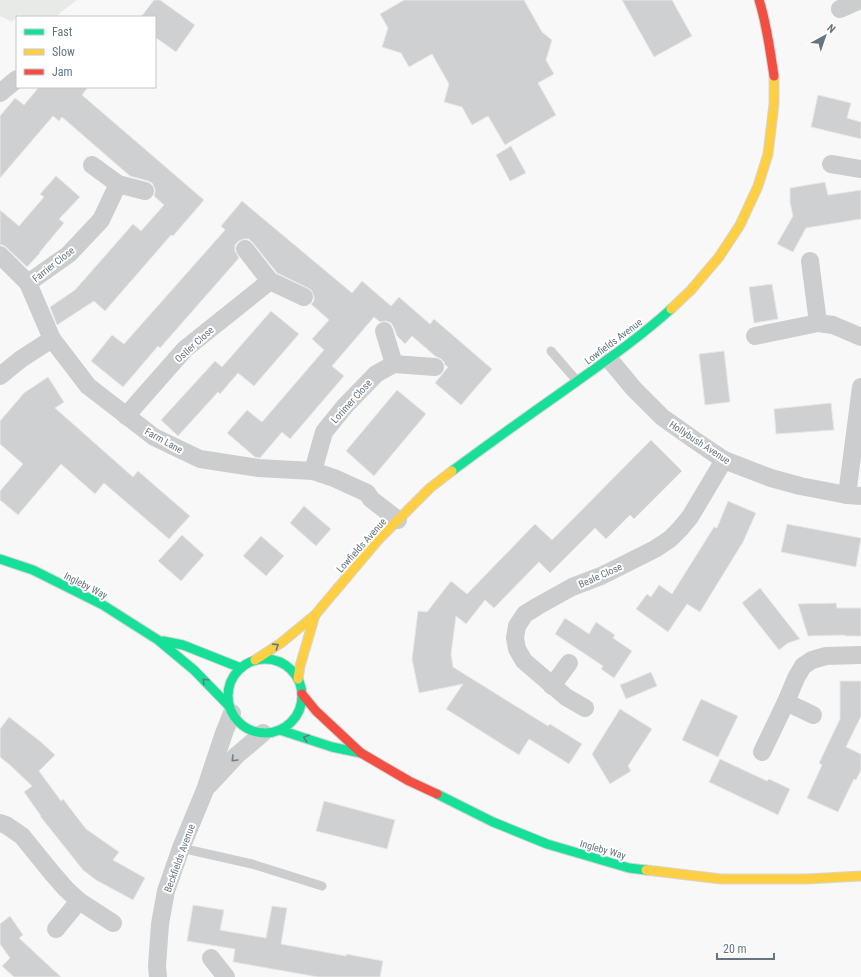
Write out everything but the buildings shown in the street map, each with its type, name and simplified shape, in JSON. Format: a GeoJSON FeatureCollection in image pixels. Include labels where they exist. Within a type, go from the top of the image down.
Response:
{"type":"FeatureCollection","features":[{"type":"Feature","properties":{"kind":"street","name":"Lowfields Avenue"},"geometry":{"type":"LineString","coordinates":[[255,660],[315,615],[347,576],[398,520],[430,488],[506,431],[609,359],[660,319],[691,290],[719,257],[740,225],[758,186],[768,154],[774,104],[774,77],[770,49],[759,0]]}},
{"type":"Feature","properties":{"kind":"street"},"geometry":{"type":"LineString","coordinates":[[840,9],[860,0]]}},
{"type":"Feature","properties":{"kind":"street"},"geometry":{"type":"LineString","coordinates":[[0,93],[16,80]]}},
{"type":"Feature","properties":{"kind":"street"},"geometry":{"type":"LineString","coordinates":[[831,164],[861,169]]}},
{"type":"Feature","properties":{"kind":"street"},"geometry":{"type":"LineString","coordinates":[[92,165],[118,184],[145,191]]}},
{"type":"Feature","properties":{"kind":"street","name":"Farrier Close"},"geometry":{"type":"LineString","coordinates":[[28,283],[69,254],[85,237],[100,220],[118,184]]}},
{"type":"Feature","properties":{"kind":"street"},"geometry":{"type":"LineString","coordinates":[[244,249],[270,281],[304,297]]}},
{"type":"Feature","properties":{"kind":"street","name":"Farm Lane"},"geometry":{"type":"LineString","coordinates":[[0,255],[28,283],[52,339],[88,386],[154,437],[200,459],[258,468],[313,471],[334,478],[367,493],[372,499],[398,520]]}},
{"type":"Feature","properties":{"kind":"street"},"geometry":{"type":"LineString","coordinates":[[810,261],[818,323]]}},
{"type":"Feature","properties":{"kind":"street","name":"Ostler Close"},"geometry":{"type":"LineString","coordinates":[[126,416],[185,349],[270,281]]}},
{"type":"Feature","properties":{"kind":"street"},"geometry":{"type":"LineString","coordinates":[[754,336],[818,323],[833,325],[861,337]]}},
{"type":"Feature","properties":{"kind":"street"},"geometry":{"type":"LineString","coordinates":[[384,331],[394,364],[435,367]]}},
{"type":"Feature","properties":{"kind":"street"},"geometry":{"type":"LineString","coordinates":[[0,376],[21,359],[52,339]]}},
{"type":"Feature","properties":{"kind":"street","name":"Hollybush Avenue"},"geometry":{"type":"LineString","coordinates":[[609,359],[634,389],[662,417],[724,460],[778,480],[800,486],[854,496]]}},
{"type":"Feature","properties":{"kind":"street","name":"Lorimer Close"},"geometry":{"type":"LineString","coordinates":[[313,471],[324,432],[340,411],[376,374],[394,364]]}},
{"type":"Feature","properties":{"kind":"street"},"geometry":{"type":"LineString","coordinates":[[854,496],[861,387]]}},
{"type":"Feature","properties":{"kind":"street","name":"Beale Close"},"geometry":{"type":"LineString","coordinates":[[585,708],[566,697],[524,661],[517,649],[515,638],[517,626],[525,614],[538,606],[572,587],[601,576],[655,550],[670,539],[690,517],[724,460]]}},
{"type":"Feature","properties":{"kind":"street","name":"Ingleby Way"},"geometry":{"type":"LineString","coordinates":[[0,559],[32,570],[103,605],[158,640],[194,670],[231,710]]}},
{"type":"Feature","properties":{"kind":"street","name":"Lowfields Avenue"},"geometry":{"type":"LineString","coordinates":[[298,679],[300,666],[315,615]]}},
{"type":"Feature","properties":{"kind":"street","name":"Ingleby Way"},"geometry":{"type":"LineString","coordinates":[[158,640],[183,645],[241,668]]}},
{"type":"Feature","properties":{"kind":"street"},"geometry":{"type":"LineString","coordinates":[[762,752],[803,666],[812,660],[826,656],[861,655]]}},
{"type":"Feature","properties":{"kind":"street"},"geometry":{"type":"LineString","coordinates":[[268,659],[280,662],[290,669],[298,679],[302,694],[300,708],[292,721],[272,731],[251,730],[240,723],[231,710],[228,692],[232,679],[241,668],[255,660],[268,659]]}},
{"type":"Feature","properties":{"kind":"street"},"geometry":{"type":"LineString","coordinates":[[552,686],[569,662]]}},
{"type":"Feature","properties":{"kind":"street","name":"Ingleby Way"},"geometry":{"type":"LineString","coordinates":[[302,694],[316,711],[361,753],[409,781],[493,822],[547,844],[629,868],[721,879],[806,880],[861,876]]}},
{"type":"Feature","properties":{"kind":"street"},"geometry":{"type":"LineString","coordinates":[[786,702],[813,715]]}},
{"type":"Feature","properties":{"kind":"street","name":"Beckfields Avenue"},"geometry":{"type":"LineString","coordinates":[[158,977],[157,966],[161,917],[166,891],[181,848],[205,790],[231,710]]}},
{"type":"Feature","properties":{"kind":"street","name":"Ingleby Way"},"geometry":{"type":"LineString","coordinates":[[272,731],[361,753]]}},
{"type":"Feature","properties":{"kind":"street","name":"Beckfields Avenue"},"geometry":{"type":"LineString","coordinates":[[205,790],[237,755],[272,731]]}},
{"type":"Feature","properties":{"kind":"street"},"geometry":{"type":"LineString","coordinates":[[0,823],[6,825],[22,836],[66,889],[79,901],[113,923]]}},
{"type":"Feature","properties":{"kind":"street"},"geometry":{"type":"LineString","coordinates":[[56,929],[79,901]]}},
{"type":"Feature","properties":{"kind":"street"},"geometry":{"type":"LineString","coordinates":[[211,958],[226,977]]}},
{"type":"Feature","properties":{"kind":"lane"},"geometry":{"type":"LineString","coordinates":[[551,351],[577,381]]}},
{"type":"Feature","properties":{"kind":"lane"},"geometry":{"type":"LineString","coordinates":[[181,848],[252,864],[322,886]]}},
{"type":"Feature","properties":{"kind":"shaded area"},"geometry":{"type":"Polygon","coordinates":[[[0,0],[77,0],[57,16],[21,16],[19,14],[12,22],[0,16],[0,0]]]}},
{"type":"Feature","properties":{"kind":"traffic: fast"},"geometry":{"type":"LineString","coordinates":[[452,471],[621,350],[671,309]]}},
{"type":"Feature","properties":{"kind":"traffic: fast"},"geometry":{"type":"LineString","coordinates":[[0,559],[33,570],[103,605],[158,640],[194,670],[229,706]]}},
{"type":"Feature","properties":{"kind":"traffic: fast"},"geometry":{"type":"LineString","coordinates":[[163,641],[183,645],[241,668]]}},
{"type":"Feature","properties":{"kind":"traffic: fast"},"geometry":{"type":"LineString","coordinates":[[265,659],[279,662],[291,670],[299,682],[302,696],[299,710],[291,722],[279,730],[265,733],[251,730],[239,722],[231,710],[228,696],[231,682],[239,670],[251,662],[265,659]]}},
{"type":"Feature","properties":{"kind":"traffic: fast"},"geometry":{"type":"LineString","coordinates":[[280,730],[332,747],[361,753]]}},
{"type":"Feature","properties":{"kind":"traffic: fast"},"geometry":{"type":"LineString","coordinates":[[437,794],[493,822],[547,844],[629,868],[646,870]]}},
{"type":"Feature","properties":{"kind":"traffic: slow"},"geometry":{"type":"LineString","coordinates":[[671,309],[691,290],[719,257],[740,225],[758,186],[768,154],[774,104],[774,76]]}},
{"type":"Feature","properties":{"kind":"traffic: slow"},"geometry":{"type":"LineString","coordinates":[[255,660],[281,643],[315,615],[379,539],[430,488],[452,471]]}},
{"type":"Feature","properties":{"kind":"traffic: slow"},"geometry":{"type":"LineString","coordinates":[[298,679],[300,666],[315,615]]}},
{"type":"Feature","properties":{"kind":"traffic: slow"},"geometry":{"type":"LineString","coordinates":[[646,870],[721,879],[806,879],[861,876]]}},
{"type":"Feature","properties":{"kind":"traffic: jam"},"geometry":{"type":"LineString","coordinates":[[759,0],[766,28],[774,76]]}},
{"type":"Feature","properties":{"kind":"traffic: jam"},"geometry":{"type":"LineString","coordinates":[[302,694],[316,711],[361,753],[409,781],[437,794]]}}]}
